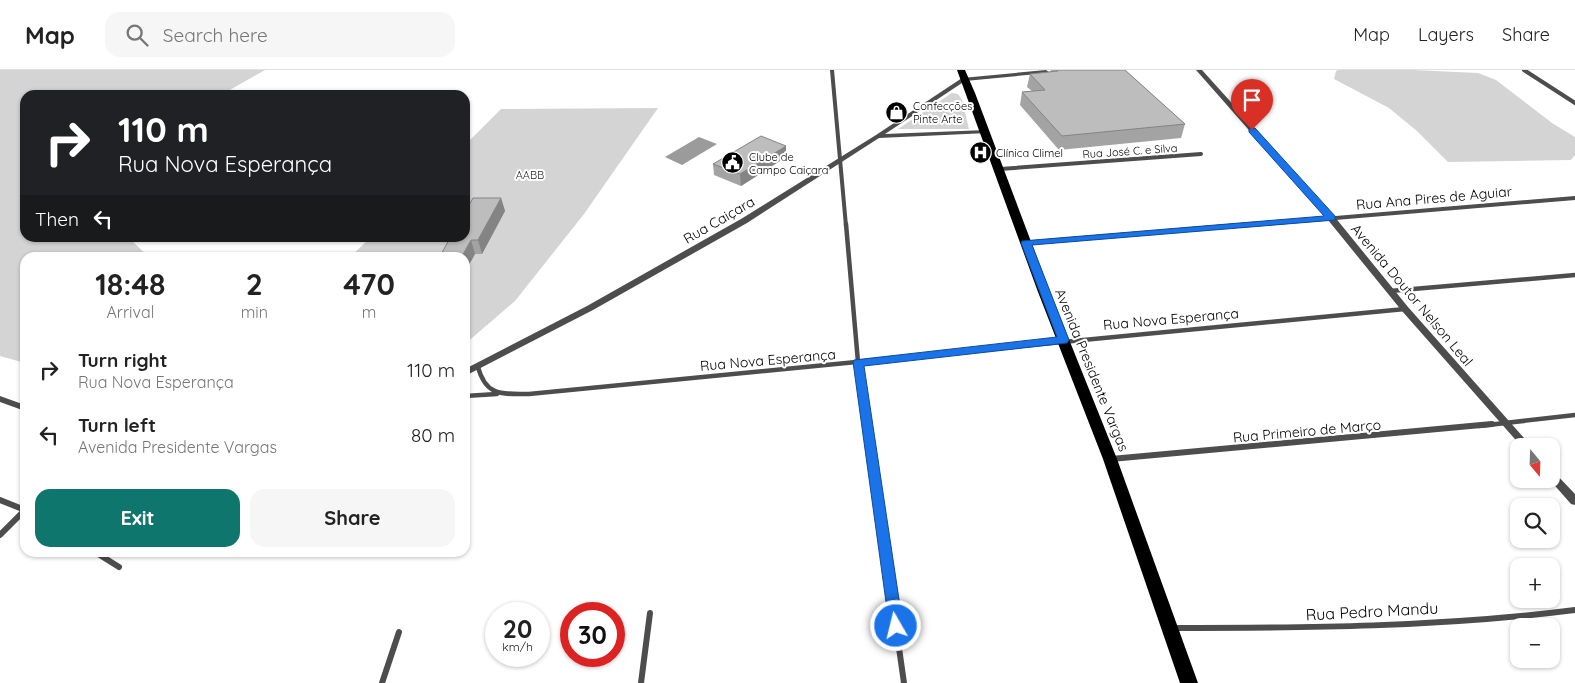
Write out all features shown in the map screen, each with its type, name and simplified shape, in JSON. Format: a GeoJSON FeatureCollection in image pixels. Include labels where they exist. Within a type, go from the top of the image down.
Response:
{"type":"FeatureCollection","features":[{"type":"Feature","properties":{"kind":"main road","name":"Avenida Presidente Vargas"},"geometry":{"type":"LineString","coordinates":[[962,74],[986,132],[1026,243],[1110,458],[1189,683]]}},
{"type":"Feature","properties":{"kind":"street"},"geometry":{"type":"LineString","coordinates":[[832,70],[858,362],[904,683]]}},
{"type":"Feature","properties":{"kind":"street","name":"Avenida Doutor Nelson Leal"},"geometry":{"type":"LineString","coordinates":[[1199,70],[1331,218],[1405,309],[1519,438]]}},
{"type":"Feature","properties":{"kind":"street"},"geometry":{"type":"LineString","coordinates":[[1524,70],[1575,103]]}},
{"type":"Feature","properties":{"kind":"street"},"geometry":{"type":"LineString","coordinates":[[962,74],[1056,72]]}},
{"type":"Feature","properties":{"kind":"street","name":"Rua Caiçara"},"geometry":{"type":"LineString","coordinates":[[470,370],[693,250],[786,196],[878,136],[962,74]]}},
{"type":"Feature","properties":{"kind":"street"},"geometry":{"type":"LineString","coordinates":[[878,136],[986,132]]}},
{"type":"Feature","properties":{"kind":"street","name":"Rua José C. e Silva"},"geometry":{"type":"LineString","coordinates":[[1000,169],[1202,154]]}},
{"type":"Feature","properties":{"kind":"street","name":"Rua Ana Pires de Aguiar"},"geometry":{"type":"LineString","coordinates":[[1026,243],[1575,198]]}},
{"type":"Feature","properties":{"kind":"street"},"geometry":{"type":"LineString","coordinates":[[1390,291],[1575,275]]}},
{"type":"Feature","properties":{"kind":"street","name":"Rua Nova Esperança"},"geometry":{"type":"LineString","coordinates":[[478,367],[484,386],[489,391],[505,394],[529,394],[1063,340],[1405,309]]}},
{"type":"Feature","properties":{"kind":"street"},"geometry":{"type":"LineString","coordinates":[[470,396],[505,394]]}},
{"type":"Feature","properties":{"kind":"street"},"geometry":{"type":"LineString","coordinates":[[0,399],[20,406]]}},
{"type":"Feature","properties":{"kind":"street","name":"Rua Primeiro de Março"},"geometry":{"type":"LineString","coordinates":[[1110,458],[1170,456],[1575,415]]}},
{"type":"Feature","properties":{"kind":"street"},"geometry":{"type":"LineString","coordinates":[[1560,485],[1575,501]]}},
{"type":"Feature","properties":{"kind":"street"},"geometry":{"type":"LineString","coordinates":[[0,500],[20,508]]}},
{"type":"Feature","properties":{"kind":"street"},"geometry":{"type":"LineString","coordinates":[[0,535],[20,515]]}},
{"type":"Feature","properties":{"kind":"street"},"geometry":{"type":"LineString","coordinates":[[103,557],[119,567]]}},
{"type":"Feature","properties":{"kind":"street","name":"Rua Pedro Mandu"},"geometry":{"type":"LineString","coordinates":[[1170,628],[1325,628],[1536,615],[1575,610]]}},
{"type":"Feature","properties":{"kind":"street"},"geometry":{"type":"LineString","coordinates":[[641,683],[650,613]]}},
{"type":"Feature","properties":{"kind":"street"},"geometry":{"type":"LineString","coordinates":[[382,683],[399,632]]}},
{"type":"Feature","properties":{"kind":"green space"},"geometry":{"type":"Polygon","coordinates":[[[0,70],[265,70],[230,90],[20,90],[20,242],[133,242],[144,252],[20,252],[20,362],[0,356],[0,70]]]}},
{"type":"Feature","properties":{"kind":"green space"},"geometry":{"type":"Polygon","coordinates":[[[1338,70],[1412,70],[1478,73],[1496,80],[1552,123],[1575,137],[1575,155],[1571,160],[1448,162],[1417,131],[1389,108],[1334,79],[1338,70]]]}},
{"type":"Feature","properties":{"kind":"green space"},"geometry":{"type":"Polygon","coordinates":[[[952,93],[958,94],[962,100],[969,129],[898,129],[952,93]]]}},
{"type":"Feature","properties":{"kind":"green space","name":"AABB"},"geometry":{"type":"Polygon","coordinates":[[[658,108],[584,214],[515,301],[470,340],[470,252],[355,252],[366,242],[470,242],[470,140],[501,109],[658,108]]]}},
{"type":"Feature","properties":{"kind":"shaded area"},"geometry":{"type":"Polygon","coordinates":[[[699,137],[717,144],[682,165],[665,157],[699,137]]]}},
{"type":"Feature","properties":{"kind":"building"},"geometry":{"type":"Polygon","coordinates":[[[1058,70],[1125,70],[1185,124],[1062,136],[1022,92],[1045,90],[1030,74],[1058,70]]]}},
{"type":"Feature","properties":{"kind":"building"},"geometry":{"type":"Polygon","coordinates":[[[761,136],[786,146],[740,174],[713,164],[761,136]]]}},
{"type":"Feature","properties":{"kind":"building"},"geometry":{"type":"Polygon","coordinates":[[[473,198],[501,198],[478,240],[471,240],[470,242],[470,203],[473,198]]]}},
{"type":"Feature","properties":{"kind":"building"},"geometry":{"type":"Polygon","coordinates":[[[448,242],[470,242],[464,252],[442,252],[448,242]]]}},
{"type":"Feature","properties":{"kind":"place","name":"Confecções Pinte Arte"},"geometry":{"type":"Point","coordinates":[897,112]}},
{"type":"Feature","properties":{"kind":"place","name":"Clínica Climel"},"geometry":{"type":"Point","coordinates":[980,153]}},
{"type":"Feature","properties":{"kind":"place","name":"Clube de Campo Caiçara"},"geometry":{"type":"Point","coordinates":[733,163]}},
{"type":"Feature","properties":{"kind":"route"},"geometry":{"type":"LineString","coordinates":[[896,626],[858,362],[1014,347],[1063,340],[1026,243],[1331,218],[1252,130]]}}]}
